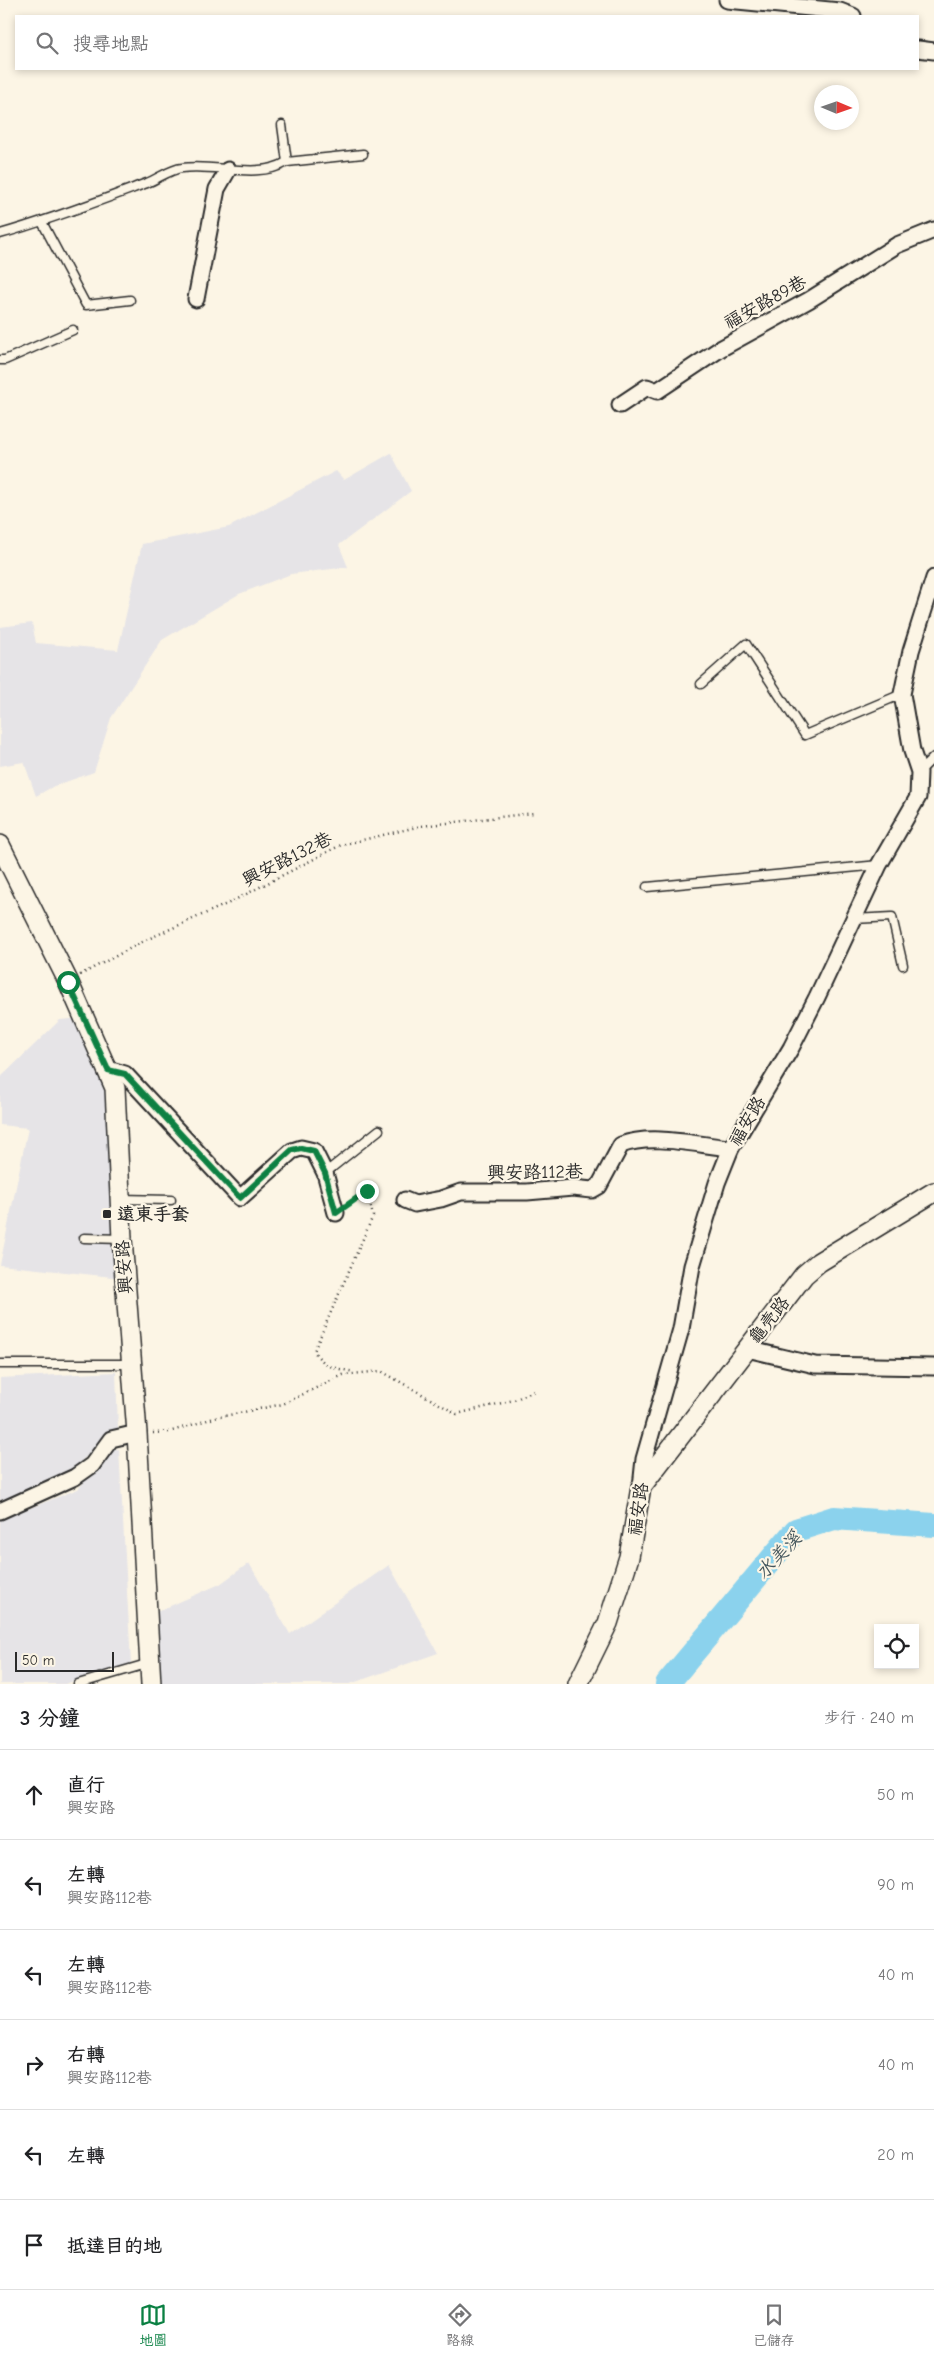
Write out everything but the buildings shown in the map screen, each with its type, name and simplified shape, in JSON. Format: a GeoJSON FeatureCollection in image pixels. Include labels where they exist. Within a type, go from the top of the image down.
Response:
{"type":"FeatureCollection","features":[{"type":"Feature","properties":{"kind":"street"},"geometry":{"type":"LineString","coordinates":[[727,0],[845,9]]}},
{"type":"Feature","properties":{"kind":"street"},"geometry":{"type":"LineString","coordinates":[[919,49],[934,51]]}},
{"type":"Feature","properties":{"kind":"street"},"geometry":{"type":"LineString","coordinates":[[196,299],[217,189],[228,170]]}},
{"type":"Feature","properties":{"kind":"street","name":"福安路89巷"},"geometry":{"type":"LineString","coordinates":[[620,405],[647,387],[657,391],[720,349],[809,300],[897,246],[934,230]]}},
{"type":"Feature","properties":{"kind":"street","name":"福安路"},"geometry":{"type":"LineString","coordinates":[[578,1684],[608,1623],[630,1557],[644,1459],[681,1329],[692,1266],[716,1183],[731,1148],[790,1048],[879,865],[918,798],[919,772],[912,751],[902,694],[911,651],[934,578]]}},
{"type":"Feature","properties":{"kind":"street","name":"興安路"},"geometry":{"type":"LineString","coordinates":[[0,844],[68,982],[115,1088],[122,1239],[130,1364],[137,1433],[151,1684]]}},
{"type":"Feature","properties":{"kind":"street"},"geometry":{"type":"LineString","coordinates":[[108,1070],[125,1074],[240,1198],[292,1150],[301,1148],[314,1151],[325,1173],[336,1213]]}},
{"type":"Feature","properties":{"kind":"street","name":"興安路112巷"},"geometry":{"type":"LineString","coordinates":[[405,1200],[415,1204],[441,1199],[461,1192],[527,1192],[573,1188],[592,1190],[599,1186],[620,1145],[632,1141],[646,1139],[731,1148]]}},
{"type":"Feature","properties":{"kind":"street","name":"龜壳路"},"geometry":{"type":"LineString","coordinates":[[641,1487],[804,1275],[818,1262],[934,1192]]}},
{"type":"Feature","properties":{"kind":"street"},"geometry":{"type":"LineString","coordinates":[[747,1349],[815,1365],[934,1367]]}},
{"type":"Feature","properties":{"kind":"street"},"geometry":{"type":"LineString","coordinates":[[0,1511],[75,1476],[92,1464],[111,1439],[137,1433]]}},
{"type":"Feature","properties":{"kind":"lane"},"geometry":{"type":"LineString","coordinates":[[282,125],[287,162]]}},
{"type":"Feature","properties":{"kind":"lane"},"geometry":{"type":"LineString","coordinates":[[0,234],[42,222],[181,168],[222,168],[228,170],[279,167],[287,162],[363,154]]}},
{"type":"Feature","properties":{"kind":"lane"},"geometry":{"type":"LineString","coordinates":[[42,222],[86,305],[130,300]]}},
{"type":"Feature","properties":{"kind":"lane"},"geometry":{"type":"LineString","coordinates":[[0,360],[5,360],[73,330]]}},
{"type":"Feature","properties":{"kind":"lane"},"geometry":{"type":"LineString","coordinates":[[701,684],[746,644],[805,735],[902,694]]}},
{"type":"Feature","properties":{"kind":"lane"},"geometry":{"type":"LineString","coordinates":[[919,772],[934,757]]}},
{"type":"Feature","properties":{"kind":"lane"},"geometry":{"type":"LineString","coordinates":[[647,887],[879,865]]}},
{"type":"Feature","properties":{"kind":"lane"},"geometry":{"type":"LineString","coordinates":[[854,919],[892,918],[903,965]]}},
{"type":"Feature","properties":{"kind":"lane"},"geometry":{"type":"LineString","coordinates":[[325,1173],[379,1130]]}},
{"type":"Feature","properties":{"kind":"lane"},"geometry":{"type":"LineString","coordinates":[[120,1199],[171,1200]]}},
{"type":"Feature","properties":{"kind":"lane"},"geometry":{"type":"LineString","coordinates":[[84,1238],[122,1239]]}},
{"type":"Feature","properties":{"kind":"lane"},"geometry":{"type":"LineString","coordinates":[[0,1364],[130,1364]]}},
{"type":"Feature","properties":{"kind":"lane"},"geometry":{"type":"LineString","coordinates":[[78,1684],[150,1663]]}},
{"type":"Feature","properties":{"kind":"path","name":"興安路132巷"},"geometry":{"type":"LineString","coordinates":[[68,982],[148,939],[229,903],[341,845],[421,826],[534,813]]}},
{"type":"Feature","properties":{"kind":"path"},"geometry":{"type":"LineString","coordinates":[[336,1213],[367,1191],[373,1216],[314,1351],[321,1362],[330,1367],[358,1373]]}},
{"type":"Feature","properties":{"kind":"path"},"geometry":{"type":"LineString","coordinates":[[137,1433],[169,1432],[214,1418],[283,1404],[343,1375],[358,1373],[381,1372],[456,1414],[514,1400],[536,1390]]}},
{"type":"Feature","properties":{"kind":"shaded area"},"geometry":{"type":"Polygon","coordinates":[[[391,453],[411,491],[339,545],[348,567],[291,574],[239,594],[162,640],[111,718],[94,772],[54,786],[36,796],[24,762],[0,766],[0,627],[32,623],[36,643],[118,650],[142,544],[229,527],[336,471],[344,480],[391,453]]]}},
{"type":"Feature","properties":{"kind":"shaded area"},"geometry":{"type":"Polygon","coordinates":[[[81,1018],[112,1096],[122,1278],[0,1265],[28,1128],[0,1125],[0,1078],[60,1020],[81,1018]]]}},
{"type":"Feature","properties":{"kind":"shaded area"},"geometry":{"type":"Polygon","coordinates":[[[116,1372],[118,1428],[68,1473],[0,1502],[0,1378],[116,1372]]]}},
{"type":"Feature","properties":{"kind":"shaded area"},"geometry":{"type":"Polygon","coordinates":[[[119,1449],[131,1663],[65,1684],[0,1684],[0,1520],[78,1489],[111,1450],[119,1449]]]}},
{"type":"Feature","properties":{"kind":"shaded area"},"geometry":{"type":"Polygon","coordinates":[[[249,1563],[290,1634],[389,1565],[438,1653],[350,1684],[157,1684],[152,1614],[220,1584],[249,1563]]]}},
{"type":"Feature","properties":{"kind":"waterway","name":"水美溪"},"geometry":{"type":"LineString","coordinates":[[667,1684],[796,1530],[834,1518],[934,1525]]}},
{"type":"Feature","properties":{"kind":"place","name":"遠東手套"},"geometry":{"type":"Point","coordinates":[107,1214]}},
{"type":"Feature","properties":{"kind":"route"},"geometry":{"type":"LineString","coordinates":[[68,982],[108,1070],[125,1074],[240,1198],[277,1166],[292,1150],[301,1148],[314,1151],[325,1173],[336,1213],[367,1191]]}}]}
